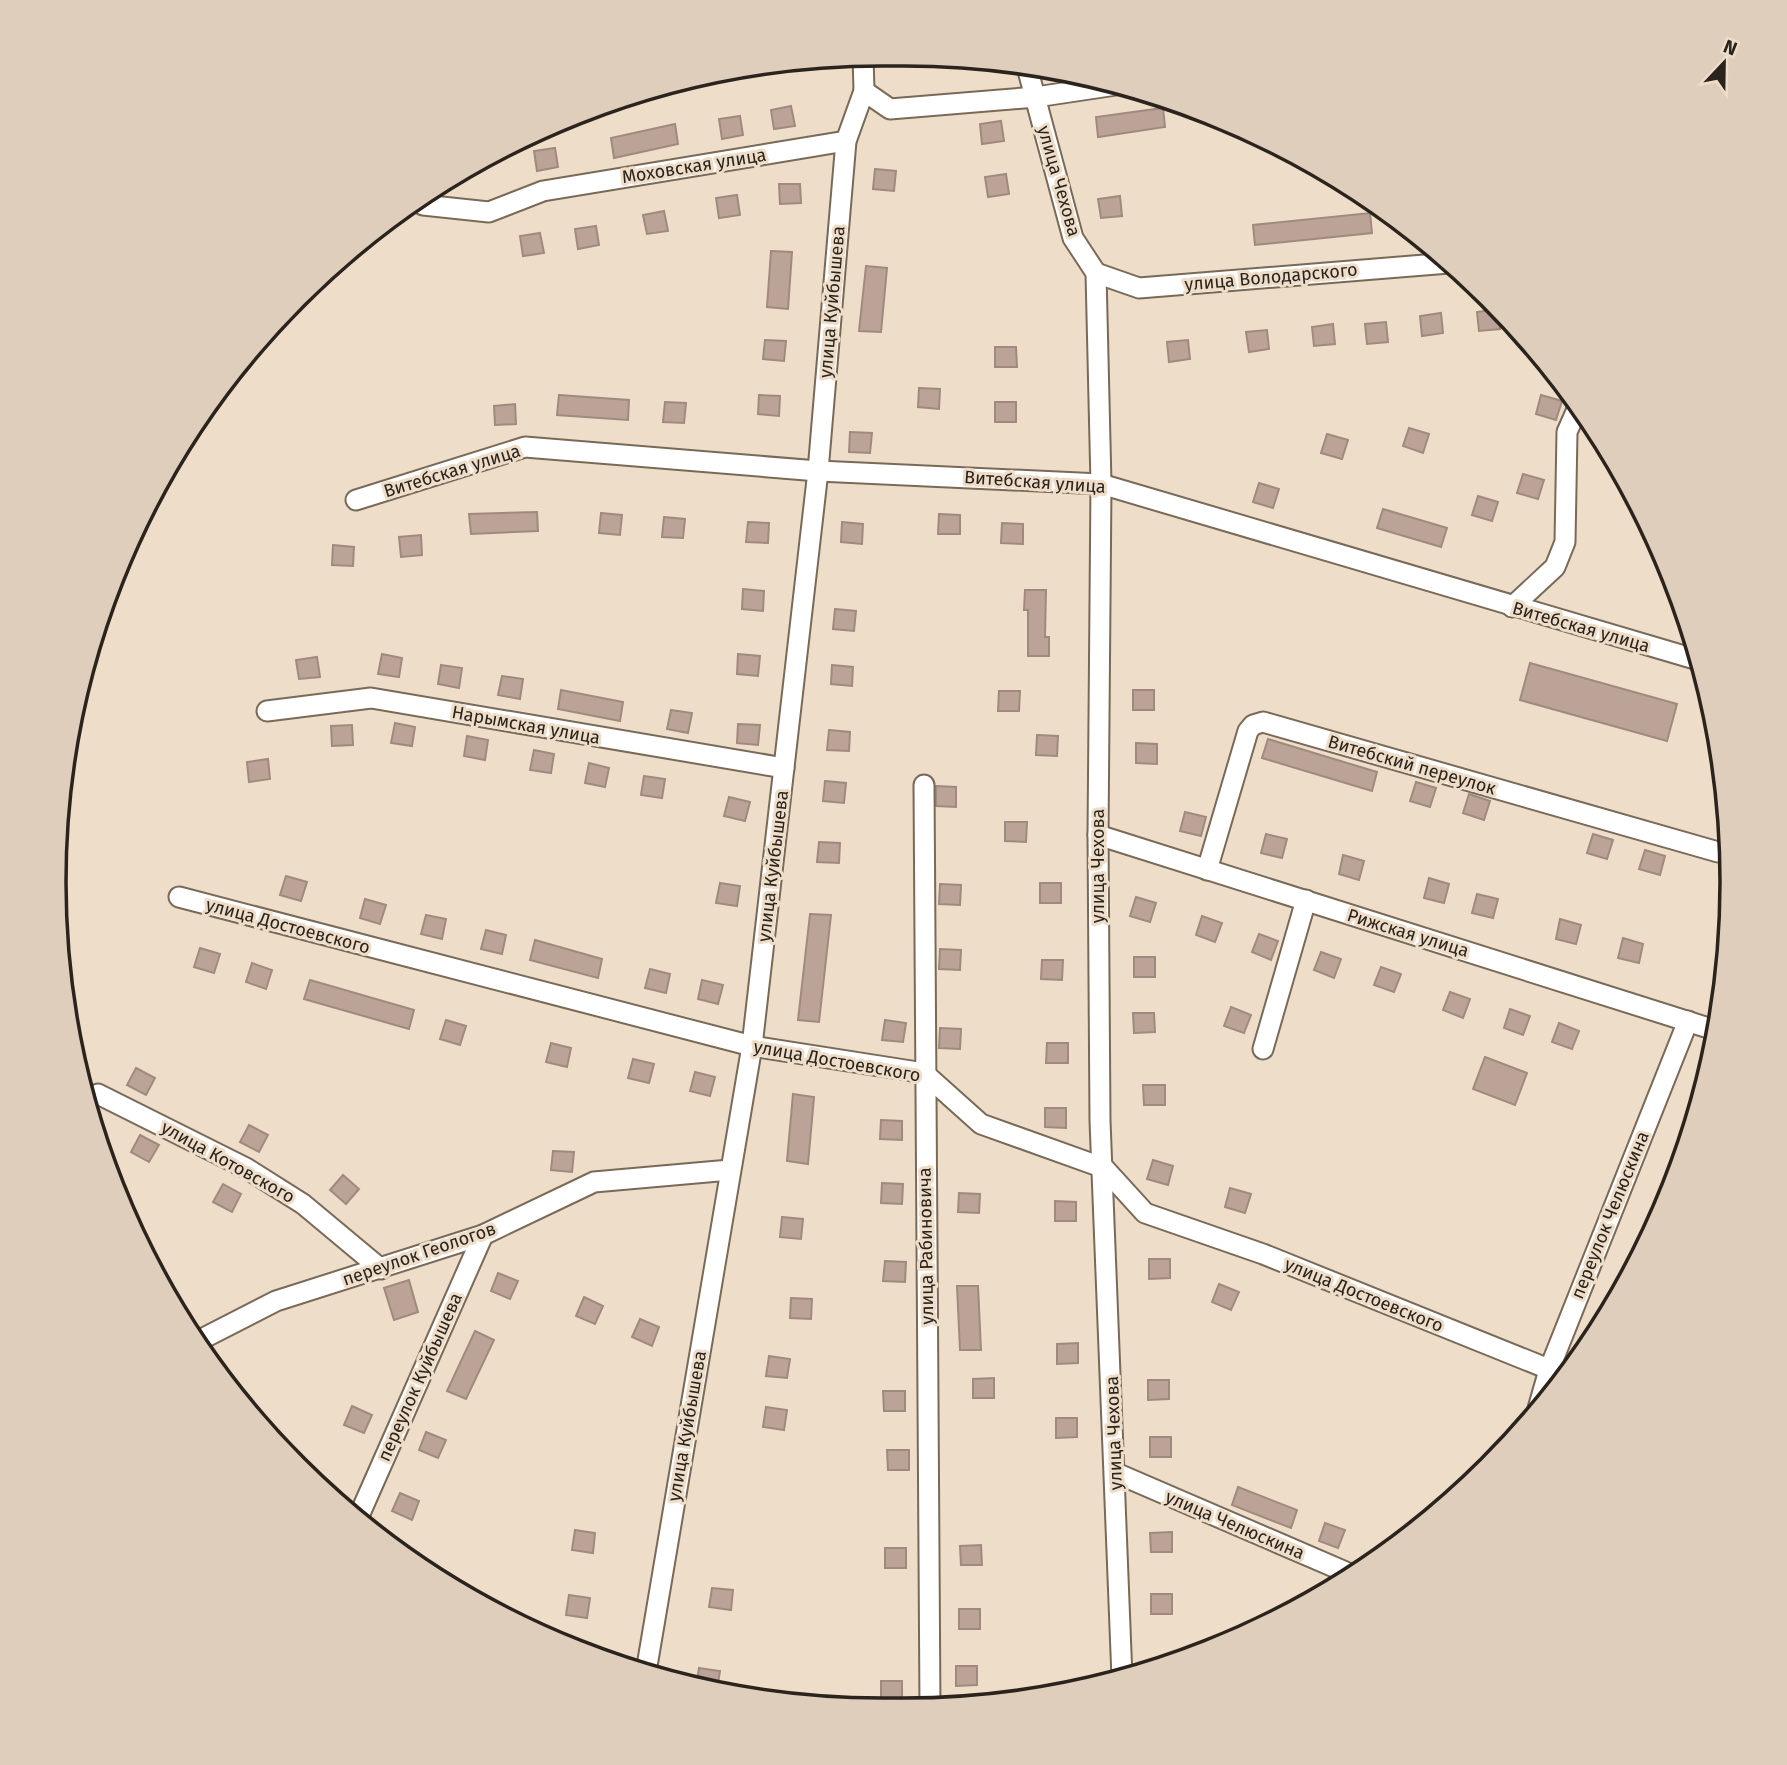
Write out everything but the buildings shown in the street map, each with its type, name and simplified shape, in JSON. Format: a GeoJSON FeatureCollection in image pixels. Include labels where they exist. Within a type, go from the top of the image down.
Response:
{"type":"FeatureCollection","features":[{"type":"Feature","properties":{"kind":"street","name":"улица Куйбышева"},"geometry":{"type":"LineString","coordinates":[[647,1664],[752,1046],[818,471],[846,141],[864,92],[863,67]]}},
{"type":"Feature","properties":{"kind":"street","name":"улица Чехова"},"geometry":{"type":"LineString","coordinates":[[1030,76],[1073,238],[1096,273],[1101,484],[1098,835],[1100,1121],[1104,1168],[1122,1669]]}},
{"type":"Feature","properties":{"kind":"street"},"geometry":{"type":"LineString","coordinates":[[864,92],[890,109],[1037,97],[1092,89]]}},
{"type":"Feature","properties":{"kind":"street","name":"Моховская улица"},"geometry":{"type":"LineString","coordinates":[[427,205],[489,212],[543,191],[846,141]]}},
{"type":"Feature","properties":{"kind":"street","name":"улица Володарского"},"geometry":{"type":"LineString","coordinates":[[1096,273],[1139,288],[1437,264]]}},
{"type":"Feature","properties":{"kind":"street"},"geometry":{"type":"LineString","coordinates":[[1512,607],[1555,567],[1565,541],[1567,432],[1574,416]]}},
{"type":"Feature","properties":{"kind":"street","name":"Витебская улица"},"geometry":{"type":"LineString","coordinates":[[356,500],[524,447],[818,471],[1101,484],[1689,657]]}},
{"type":"Feature","properties":{"kind":"street","name":"Нарымская улица"},"geometry":{"type":"LineString","coordinates":[[267,711],[371,698],[784,768]]}},
{"type":"Feature","properties":{"kind":"street","name":"Витебский переулок"},"geometry":{"type":"LineString","coordinates":[[1208,870],[1248,731],[1253,724],[1263,722],[1718,852]]}},
{"type":"Feature","properties":{"kind":"street","name":"улица Рабиновича"},"geometry":{"type":"LineString","coordinates":[[924,785],[930,1698]]}},
{"type":"Feature","properties":{"kind":"street","name":"Рижская улица"},"geometry":{"type":"LineString","coordinates":[[1098,835],[1707,1027]]}},
{"type":"Feature","properties":{"kind":"street","name":"улица Достоевского"},"geometry":{"type":"LineString","coordinates":[[179,897],[752,1046],[924,1073],[981,1124],[1104,1168],[1145,1213],[1263,1254],[1556,1373]]}},
{"type":"Feature","properties":{"kind":"street"},"geometry":{"type":"LineString","coordinates":[[1263,1049],[1306,900]]}},
{"type":"Feature","properties":{"kind":"street","name":"переулок Челюскина"},"geometry":{"type":"LineString","coordinates":[[1558,1371],[1688,1021]]}},
{"type":"Feature","properties":{"kind":"street","name":"улица Котовского"},"geometry":{"type":"LineString","coordinates":[[98,1094],[246,1168],[303,1204],[382,1269]]}},
{"type":"Feature","properties":{"kind":"street","name":"переулок Геологов"},"geometry":{"type":"LineString","coordinates":[[205,1337],[276,1301],[483,1235],[594,1182],[730,1170]]}},
{"type":"Feature","properties":{"kind":"street","name":"переулок Куйбышева"},"geometry":{"type":"LineString","coordinates":[[361,1510],[483,1235]]}},
{"type":"Feature","properties":{"kind":"street","name":"улица Челюскина"},"geometry":{"type":"LineString","coordinates":[[1115,1473],[1342,1571]]}}]}
